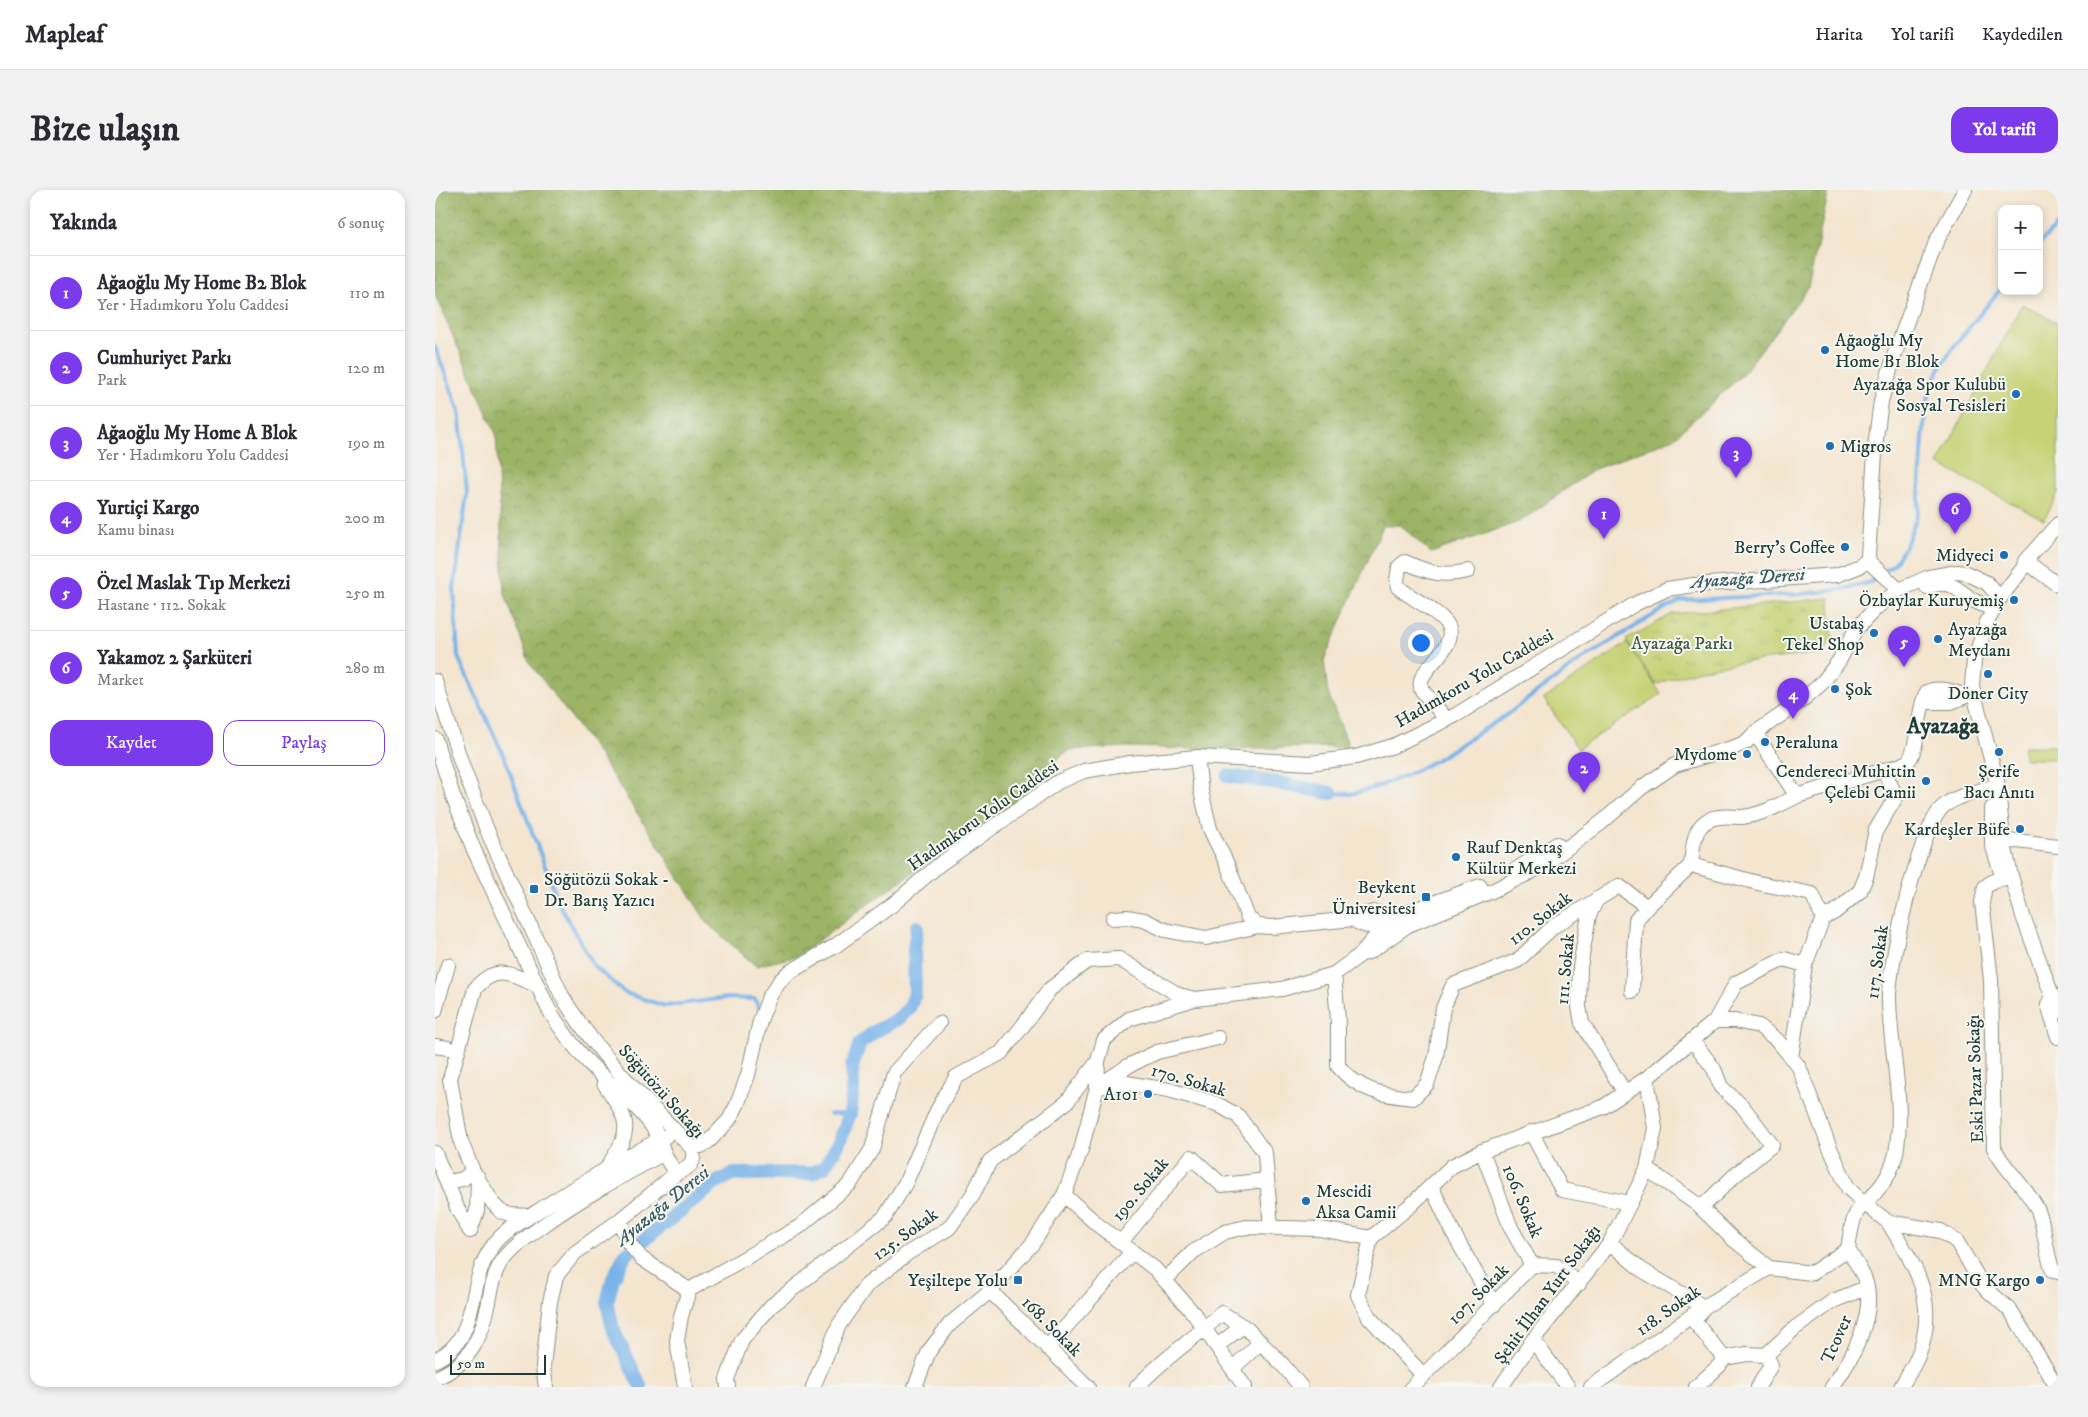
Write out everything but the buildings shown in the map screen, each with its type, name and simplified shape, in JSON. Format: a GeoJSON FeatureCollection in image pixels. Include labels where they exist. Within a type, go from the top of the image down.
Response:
{"type":"FeatureCollection","features":[{"type":"Feature","properties":{"kind":"street"},"geometry":{"type":"LineString","coordinates":[[1899,590],[1867,560],[1870,545],[1876,439],[1881,401],[1897,347],[1936,242],[1965,190]]}},
{"type":"Feature","properties":{"kind":"street"},"geometry":{"type":"LineString","coordinates":[[2058,524],[2025,561],[2015,567],[1993,601],[1971,674],[1970,695],[1995,787],[1998,842],[2007,877],[2058,1037]]}},
{"type":"Feature","properties":{"kind":"street","name":"Hadımkoru Yolu Caddesi"},"geometry":{"type":"LineString","coordinates":[[692,1148],[701,1146],[709,1141],[729,1120],[737,1106],[743,1093],[760,1021],[769,997],[788,973],[843,940],[892,905],[940,864],[1058,782],[1084,771],[1131,763],[1197,757],[1310,763],[1356,757],[1393,746],[1447,720],[1635,604],[1667,589],[1693,585],[1837,575],[1860,566],[1867,560]]}},
{"type":"Feature","properties":{"kind":"street"},"geometry":{"type":"LineString","coordinates":[[2025,561],[2058,584]]}},
{"type":"Feature","properties":{"kind":"street"},"geometry":{"type":"LineString","coordinates":[[1447,720],[1421,688],[1421,679],[1443,652],[1449,635],[1448,626],[1439,616],[1398,587],[1397,575],[1399,567],[1405,562],[1428,572],[1452,575],[1468,571]]}},
{"type":"Feature","properties":{"kind":"street"},"geometry":{"type":"LineString","coordinates":[[1113,918],[1127,917],[1145,920],[1165,930],[1206,938],[1259,926],[1272,927],[1353,919],[1361,925],[1394,927],[1420,920],[1492,891],[1541,867],[1601,823],[1641,788],[1667,770],[1684,761],[1735,747],[1746,742],[1755,733],[1818,687],[1833,671],[1851,637],[1863,621],[1899,590],[1929,577],[1957,572],[1987,583],[1993,601]]}},
{"type":"Feature","properties":{"kind":"street"},"geometry":{"type":"LineString","coordinates":[[1845,649],[1875,619],[1915,592],[1933,584],[1950,584],[1993,601]]}},
{"type":"Feature","properties":{"kind":"street","name":"Söğütözü Sokağı"},"geometry":{"type":"LineString","coordinates":[[435,681],[462,765],[487,830],[562,996],[598,1048],[692,1148],[694,1155],[687,1169],[678,1172],[668,1162],[662,1146],[645,1118],[627,1097],[594,1068],[559,1027],[536,985],[474,850],[453,796],[435,739]]}},
{"type":"Feature","properties":{"kind":"street"},"geometry":{"type":"LineString","coordinates":[[1632,991],[1636,920],[1647,906],[1691,865],[1693,836],[1703,824],[1717,817],[1743,816],[1778,806],[1797,796],[1906,762],[1913,754],[1917,727],[1924,702],[1951,702],[1970,695]]}},
{"type":"Feature","properties":{"kind":"street"},"geometry":{"type":"LineString","coordinates":[[1755,733],[1797,796]]}},
{"type":"Feature","properties":{"kind":"street"},"geometry":{"type":"LineString","coordinates":[[1197,757],[1201,791],[1210,829],[1228,866],[1248,918],[1259,926]]}},
{"type":"Feature","properties":{"kind":"street"},"geometry":{"type":"LineString","coordinates":[[1791,1058],[1805,965],[1823,918],[1835,912],[1860,891],[1876,830],[1896,797],[1884,770]]}},
{"type":"Feature","properties":{"kind":"street","name":"117. Sokak"},"geometry":{"type":"LineString","coordinates":[[1848,1249],[1855,1215],[1889,1174],[1896,1154],[1899,1121],[1889,998],[1891,974],[1902,918],[1916,867],[1930,827],[1945,805],[1995,787]]}},
{"type":"Feature","properties":{"kind":"street"},"geometry":{"type":"LineString","coordinates":[[1998,842],[2058,846]]}},
{"type":"Feature","properties":{"kind":"street"},"geometry":{"type":"LineString","coordinates":[[1691,865],[1758,883],[1812,894],[1823,918]]}},
{"type":"Feature","properties":{"kind":"street"},"geometry":{"type":"LineString","coordinates":[[2007,877],[2058,1012]]}},
{"type":"Feature","properties":{"kind":"street","name":"Eski Pazar Sokağı"},"geometry":{"type":"LineString","coordinates":[[2007,877],[1985,887],[1982,902],[1991,980],[1994,1148],[2000,1162],[2037,1210],[2047,1244],[2050,1264],[2053,1271],[2058,1272]]}},
{"type":"Feature","properties":{"kind":"street","name":"110. Sokak"},"geometry":{"type":"LineString","coordinates":[[1334,974],[1338,1020],[1337,1066],[1349,1079],[1383,1095],[1413,1098],[1427,1084],[1436,1057],[1443,1008],[1453,985],[1517,960],[1554,926],[1619,886],[1647,906]]}},
{"type":"Feature","properties":{"kind":"street","name":"111. Sokak"},"geometry":{"type":"LineString","coordinates":[[1597,898],[1589,915],[1582,958],[1579,1007],[1581,1023],[1625,1093]]}},
{"type":"Feature","properties":{"kind":"street"},"geometry":{"type":"LineString","coordinates":[[915,1387],[929,1351],[950,1324],[990,1291],[1033,1242],[1064,1195],[1081,1150],[1097,1087],[1098,1060],[1104,1040],[1129,1020],[1195,999],[1282,989],[1334,974],[1360,955],[1371,951],[1394,927]]}},
{"type":"Feature","properties":{"kind":"street"},"geometry":{"type":"LineString","coordinates":[[728,1387],[727,1379],[742,1340],[771,1306],[885,1217],[905,1184],[937,1111],[956,1077],[1001,1053],[1022,1028],[1050,988],[1087,961],[1119,959],[1179,995],[1195,999]]}},
{"type":"Feature","properties":{"kind":"street"},"geometry":{"type":"LineString","coordinates":[[1423,1375],[1369,1317],[1358,1295],[1371,1238],[1452,1166],[1482,1151],[1603,1107],[1647,1078],[1715,1022],[1736,983],[1784,959],[1805,965]]}},
{"type":"Feature","properties":{"kind":"street"},"geometry":{"type":"LineString","coordinates":[[435,1011],[448,965]]}},
{"type":"Feature","properties":{"kind":"street"},"geometry":{"type":"LineString","coordinates":[[530,1216],[511,1215],[502,1212],[493,1204],[461,1142],[450,1079],[475,989],[484,978],[491,974],[511,974],[536,985]]}},
{"type":"Feature","properties":{"kind":"street"},"geometry":{"type":"LineString","coordinates":[[1715,1022],[1735,1021],[1759,1026],[1777,1040],[1799,1067],[1829,1146],[1848,1188],[1889,1222],[1916,1268],[1926,1297],[1927,1324],[1919,1354],[1901,1387]]}},
{"type":"Feature","properties":{"kind":"street"},"geometry":{"type":"LineString","coordinates":[[685,1387],[677,1341],[681,1316],[689,1290],[799,1227],[850,1184],[872,1149],[894,1073],[939,1024]]}},
{"type":"Feature","properties":{"kind":"street"},"geometry":{"type":"LineString","coordinates":[[1097,1087],[1128,1066],[1157,1052],[1219,1038]]}},
{"type":"Feature","properties":{"kind":"street"},"geometry":{"type":"LineString","coordinates":[[1693,1041],[1714,1069],[1721,1087],[1743,1107],[1772,1145],[1733,1176],[1701,1208]]}},
{"type":"Feature","properties":{"kind":"street","name":"125. Sokak"},"geometry":{"type":"LineString","coordinates":[[813,1387],[839,1325],[867,1286],[908,1253],[949,1228],[973,1194],[990,1161],[1067,1102],[1098,1060]]}},
{"type":"Feature","properties":{"kind":"street"},"geometry":{"type":"LineString","coordinates":[[594,1068],[616,1101],[626,1125],[621,1146],[604,1172]]}},
{"type":"Feature","properties":{"kind":"street","name":"Şehit İlhan Yurt Sokağı"},"geometry":{"type":"LineString","coordinates":[[1501,1387],[1533,1340],[1579,1284],[1610,1242],[1647,1169],[1655,1128],[1647,1078]]}},
{"type":"Feature","properties":{"kind":"street","name":"170. Sokak"},"geometry":{"type":"LineString","coordinates":[[1097,1087],[1126,1084],[1169,1090],[1217,1104],[1238,1116],[1265,1153],[1271,1228]]}},
{"type":"Feature","properties":{"kind":"street"},"geometry":{"type":"LineString","coordinates":[[1531,1132],[1562,1190],[1630,1203]]}},
{"type":"Feature","properties":{"kind":"street"},"geometry":{"type":"LineString","coordinates":[[435,1378],[459,1365],[477,1344],[485,1322],[493,1282],[501,1264],[511,1252],[557,1215],[628,1172],[662,1146],[673,1133],[678,1134]]}},
{"type":"Feature","properties":{"kind":"street"},"geometry":{"type":"LineString","coordinates":[[435,1360],[447,1354],[462,1338],[481,1269],[493,1246],[515,1224],[571,1189],[662,1146]]}},
{"type":"Feature","properties":{"kind":"street","name":"106. Sokak"},"geometry":{"type":"LineString","coordinates":[[1482,1151],[1511,1228],[1532,1265]]}},
{"type":"Feature","properties":{"kind":"street"},"geometry":{"type":"LineString","coordinates":[[435,1152],[458,1210],[470,1231],[477,1211],[476,1174]]}},
{"type":"Feature","properties":{"kind":"street","name":"190. Sokak"},"geometry":{"type":"LineString","coordinates":[[1121,1242],[1191,1157],[1222,1185],[1267,1180]]}},
{"type":"Feature","properties":{"kind":"street"},"geometry":{"type":"LineString","coordinates":[[1647,1169],[1701,1208],[1733,1239],[1769,1268],[1812,1273],[1848,1249]]}},
{"type":"Feature","properties":{"kind":"street"},"geometry":{"type":"LineString","coordinates":[[547,1387],[543,1366],[550,1302],[556,1276],[575,1253],[620,1220],[678,1172]]}},
{"type":"Feature","properties":{"kind":"street"},"geometry":{"type":"LineString","coordinates":[[448,1182],[476,1174]]}},
{"type":"Feature","properties":{"kind":"street"},"geometry":{"type":"LineString","coordinates":[[1431,1186],[1457,1240],[1494,1305]]}},
{"type":"Feature","properties":{"kind":"street"},"geometry":{"type":"LineString","coordinates":[[1064,1195],[1165,1280],[1205,1329],[1245,1387]]}},
{"type":"Feature","properties":{"kind":"street"},"geometry":{"type":"LineString","coordinates":[[620,1220],[628,1242],[641,1258],[689,1290]]}},
{"type":"Feature","properties":{"kind":"street"},"geometry":{"type":"LineString","coordinates":[[1889,1222],[1941,1231],[1957,1242],[1967,1255],[1983,1286],[2011,1311],[2057,1387]]}},
{"type":"Feature","properties":{"kind":"street"},"geometry":{"type":"LineString","coordinates":[[1165,1280],[1193,1252],[1225,1232],[1245,1227],[1321,1229],[1371,1238]]}},
{"type":"Feature","properties":{"kind":"street"},"geometry":{"type":"LineString","coordinates":[[1610,1242],[1642,1270],[1704,1307],[1694,1321],[1723,1358]]}},
{"type":"Feature","properties":{"kind":"street","name":"Tcover"},"geometry":{"type":"LineString","coordinates":[[1832,1387],[1861,1336],[1868,1311],[1865,1280],[1848,1249]]}},
{"type":"Feature","properties":{"kind":"street"},"geometry":{"type":"LineString","coordinates":[[1047,1348],[1132,1252]]}},
{"type":"Feature","properties":{"kind":"street","name":"107. Sokak"},"geometry":{"type":"LineString","coordinates":[[1412,1387],[1532,1265],[1557,1266],[1579,1284]]}},
{"type":"Feature","properties":{"kind":"street","name":"118. Sokak"},"geometry":{"type":"LineString","coordinates":[[1591,1387],[1704,1307],[1769,1268]]}},
{"type":"Feature","properties":{"kind":"street"},"geometry":{"type":"LineString","coordinates":[[1723,1358],[1747,1354],[1766,1355],[1795,1328],[1833,1301],[1866,1288]]}},
{"type":"Feature","properties":{"kind":"street","name":"168. Sokak"},"geometry":{"type":"LineString","coordinates":[[990,1291],[1088,1387]]}},
{"type":"Feature","properties":{"kind":"street"},"geometry":{"type":"LineString","coordinates":[[1137,1387],[1151,1370],[1205,1329],[1222,1313],[1243,1326],[1261,1342],[1301,1387]]}},
{"type":"Feature","properties":{"kind":"street"},"geometry":{"type":"LineString","coordinates":[[1217,1346],[1243,1326]]}},
{"type":"Feature","properties":{"kind":"street"},"geometry":{"type":"LineString","coordinates":[[1533,1340],[1568,1387]]}},
{"type":"Feature","properties":{"kind":"street"},"geometry":{"type":"LineString","coordinates":[[1233,1368],[1261,1342]]}},
{"type":"Feature","properties":{"kind":"street"},"geometry":{"type":"LineString","coordinates":[[1758,1387],[1771,1365],[1766,1355]]}},
{"type":"Feature","properties":{"kind":"street"},"geometry":{"type":"LineString","coordinates":[[1695,1387],[1719,1366],[1723,1358]]}},
{"type":"Feature","properties":{"kind":"green space"},"geometry":{"type":"Polygon","coordinates":[[[435,190],[1829,190],[1808,288],[1742,375],[1674,438],[1595,469],[1521,521],[1431,553],[1400,525],[1383,526],[1324,660],[1328,693],[1349,747],[1198,749],[1128,747],[1069,750],[1035,777],[1025,795],[871,902],[798,956],[756,966],[708,924],[594,748],[529,662],[504,591],[496,434],[435,295],[435,190]]]}},
{"type":"Feature","properties":{"kind":"green space","name":"Ayazağa Spor Kulubü Sosyal Tesisleri"},"geometry":{"type":"Polygon","coordinates":[[[2022,304],[2058,323],[2058,493],[2044,520],[1938,464],[2022,304]]]}},
{"type":"Feature","properties":{"kind":"green space","name":"Ayazağa Parkı"},"geometry":{"type":"Polygon","coordinates":[[[1830,598],[1832,637],[1824,653],[1738,663],[1695,671],[1656,685],[1626,640],[1672,614],[1830,598]]]}},
{"type":"Feature","properties":{"kind":"green space"},"geometry":{"type":"Polygon","coordinates":[[[1627,643],[1661,694],[1578,749],[1544,699],[1627,643]]]}},
{"type":"Feature","properties":{"kind":"green space"},"geometry":{"type":"Polygon","coordinates":[[[2024,746],[2058,746],[2058,759],[2024,759],[2024,746]]]}},
{"type":"Feature","properties":{"kind":"waterway","name":"Ayazağa Deresi"},"geometry":{"type":"LineString","coordinates":[[2043,240],[2058,224]]}},
{"type":"Feature","properties":{"kind":"waterway","name":"Ayazağa Deresi"},"geometry":{"type":"LineString","coordinates":[[1331,793],[1351,794],[1377,787],[1407,775],[1436,760],[1505,716],[1578,662],[1681,600],[1802,594],[1843,589],[1871,582],[1895,563],[1907,543],[1918,513],[1925,410],[1932,385],[1952,349],[1998,292]]}},
{"type":"Feature","properties":{"kind":"waterway"},"geometry":{"type":"LineString","coordinates":[[435,347],[459,410],[467,493],[454,589],[458,657],[503,754],[559,904],[594,966],[625,993],[665,1006],[726,998],[755,999],[759,1008]]}},
{"type":"Feature","properties":{"kind":"waterway","name":"Ayazağa Deresi"},"geometry":{"type":"LineString","coordinates":[[1228,776],[1331,793]]}},
{"type":"Feature","properties":{"kind":"waterway","name":"Ayazağa Deresi"},"geometry":{"type":"LineString","coordinates":[[641,1387],[613,1329],[607,1302],[613,1279],[625,1255],[717,1182],[733,1174],[812,1173],[824,1167],[838,1145],[850,1114],[853,1089],[852,1067],[860,1043],[874,1032],[898,1019],[909,1008],[915,994],[914,950],[917,927]]}},
{"type":"Feature","properties":{"kind":"waterway"},"geometry":{"type":"LineString","coordinates":[[830,1114],[850,1114]]}},
{"type":"Feature","properties":{"kind":"place","name":"Ağaoğlu My Home B1 Blok"},"geometry":{"type":"Point","coordinates":[1825,350]}},
{"type":"Feature","properties":{"kind":"place","name":"Ayazağa Spor Kulubü Sosyal Tesisleri"},"geometry":{"type":"Point","coordinates":[2016,394]}},
{"type":"Feature","properties":{"kind":"place","name":"Migros"},"geometry":{"type":"Point","coordinates":[1830,446]}},
{"type":"Feature","properties":{"kind":"place","name":"Ağaoğlu My Home A Blok"},"geometry":{"type":"Point","coordinates":[1736,478]}},
{"type":"Feature","properties":{"kind":"place","name":"Yakamoz 2 Şarküteri"},"geometry":{"type":"Point","coordinates":[1955,534]}},
{"type":"Feature","properties":{"kind":"place","name":"Ağaoğlu My Home B2 Blok"},"geometry":{"type":"Point","coordinates":[1604,539]}},
{"type":"Feature","properties":{"kind":"place","name":"Berry's Coffee"},"geometry":{"type":"Point","coordinates":[1845,547]}},
{"type":"Feature","properties":{"kind":"place","name":"Midyeci"},"geometry":{"type":"Point","coordinates":[2004,555]}},
{"type":"Feature","properties":{"kind":"place","name":"Özbaylar Kuruyemiş"},"geometry":{"type":"Point","coordinates":[2014,600]}},
{"type":"Feature","properties":{"kind":"place","name":"Ustabaş Tekel Shop"},"geometry":{"type":"Point","coordinates":[1874,633]}},
{"type":"Feature","properties":{"kind":"place","name":"Ayazağa Meydanı"},"geometry":{"type":"Point","coordinates":[1938,639]}},
{"type":"Feature","properties":{"kind":"place","name":"Özel Maslak Tıp Merkezi"},"geometry":{"type":"Point","coordinates":[1904,667]}},
{"type":"Feature","properties":{"kind":"place","name":"Döner City"},"geometry":{"type":"Point","coordinates":[1988,674]}},
{"type":"Feature","properties":{"kind":"place","name":"Şok"},"geometry":{"type":"Point","coordinates":[1835,689]}},
{"type":"Feature","properties":{"kind":"place","name":"Yurtiçi Kargo"},"geometry":{"type":"Point","coordinates":[1793,719]}},
{"type":"Feature","properties":{"kind":"place","name":"Peraluna"},"geometry":{"type":"Point","coordinates":[1765,742]}},
{"type":"Feature","properties":{"kind":"place","name":"Şerife Bacı Anıtı"},"geometry":{"type":"Point","coordinates":[1999,752]}},
{"type":"Feature","properties":{"kind":"place","name":"Mydome"},"geometry":{"type":"Point","coordinates":[1747,754]}},
{"type":"Feature","properties":{"kind":"place","name":"Cendereci Muhittin Çelebi Camii"},"geometry":{"type":"Point","coordinates":[1926,781]}},
{"type":"Feature","properties":{"kind":"place","name":"Cumhuriyet Parkı"},"geometry":{"type":"Point","coordinates":[1584,793]}},
{"type":"Feature","properties":{"kind":"place","name":"Kardeşler Büfe"},"geometry":{"type":"Point","coordinates":[2020,829]}},
{"type":"Feature","properties":{"kind":"place","name":"Rauf Denktaş Kültür Merkezi"},"geometry":{"type":"Point","coordinates":[1456,857]}},
{"type":"Feature","properties":{"kind":"place","name":"Söğütözü Sokak - Dr. Barış Yazıcı"},"geometry":{"type":"Point","coordinates":[534,889]}},
{"type":"Feature","properties":{"kind":"place","name":"Beykent Üniversitesi"},"geometry":{"type":"Point","coordinates":[1426,897]}},
{"type":"Feature","properties":{"kind":"place","name":"A101"},"geometry":{"type":"Point","coordinates":[1148,1094]}},
{"type":"Feature","properties":{"kind":"place","name":"Mescidi Aksa Camii"},"geometry":{"type":"Point","coordinates":[1306,1201]}},
{"type":"Feature","properties":{"kind":"place","name":"Yeşiltepe Yolu"},"geometry":{"type":"Point","coordinates":[1018,1280]}},
{"type":"Feature","properties":{"kind":"place","name":"MNG Kargo"},"geometry":{"type":"Point","coordinates":[2040,1280]}},
{"type":"Feature","properties":{"kind":"district","name":"Ayazağa"},"geometry":{"type":"Point","coordinates":[1943,725]}}]}
